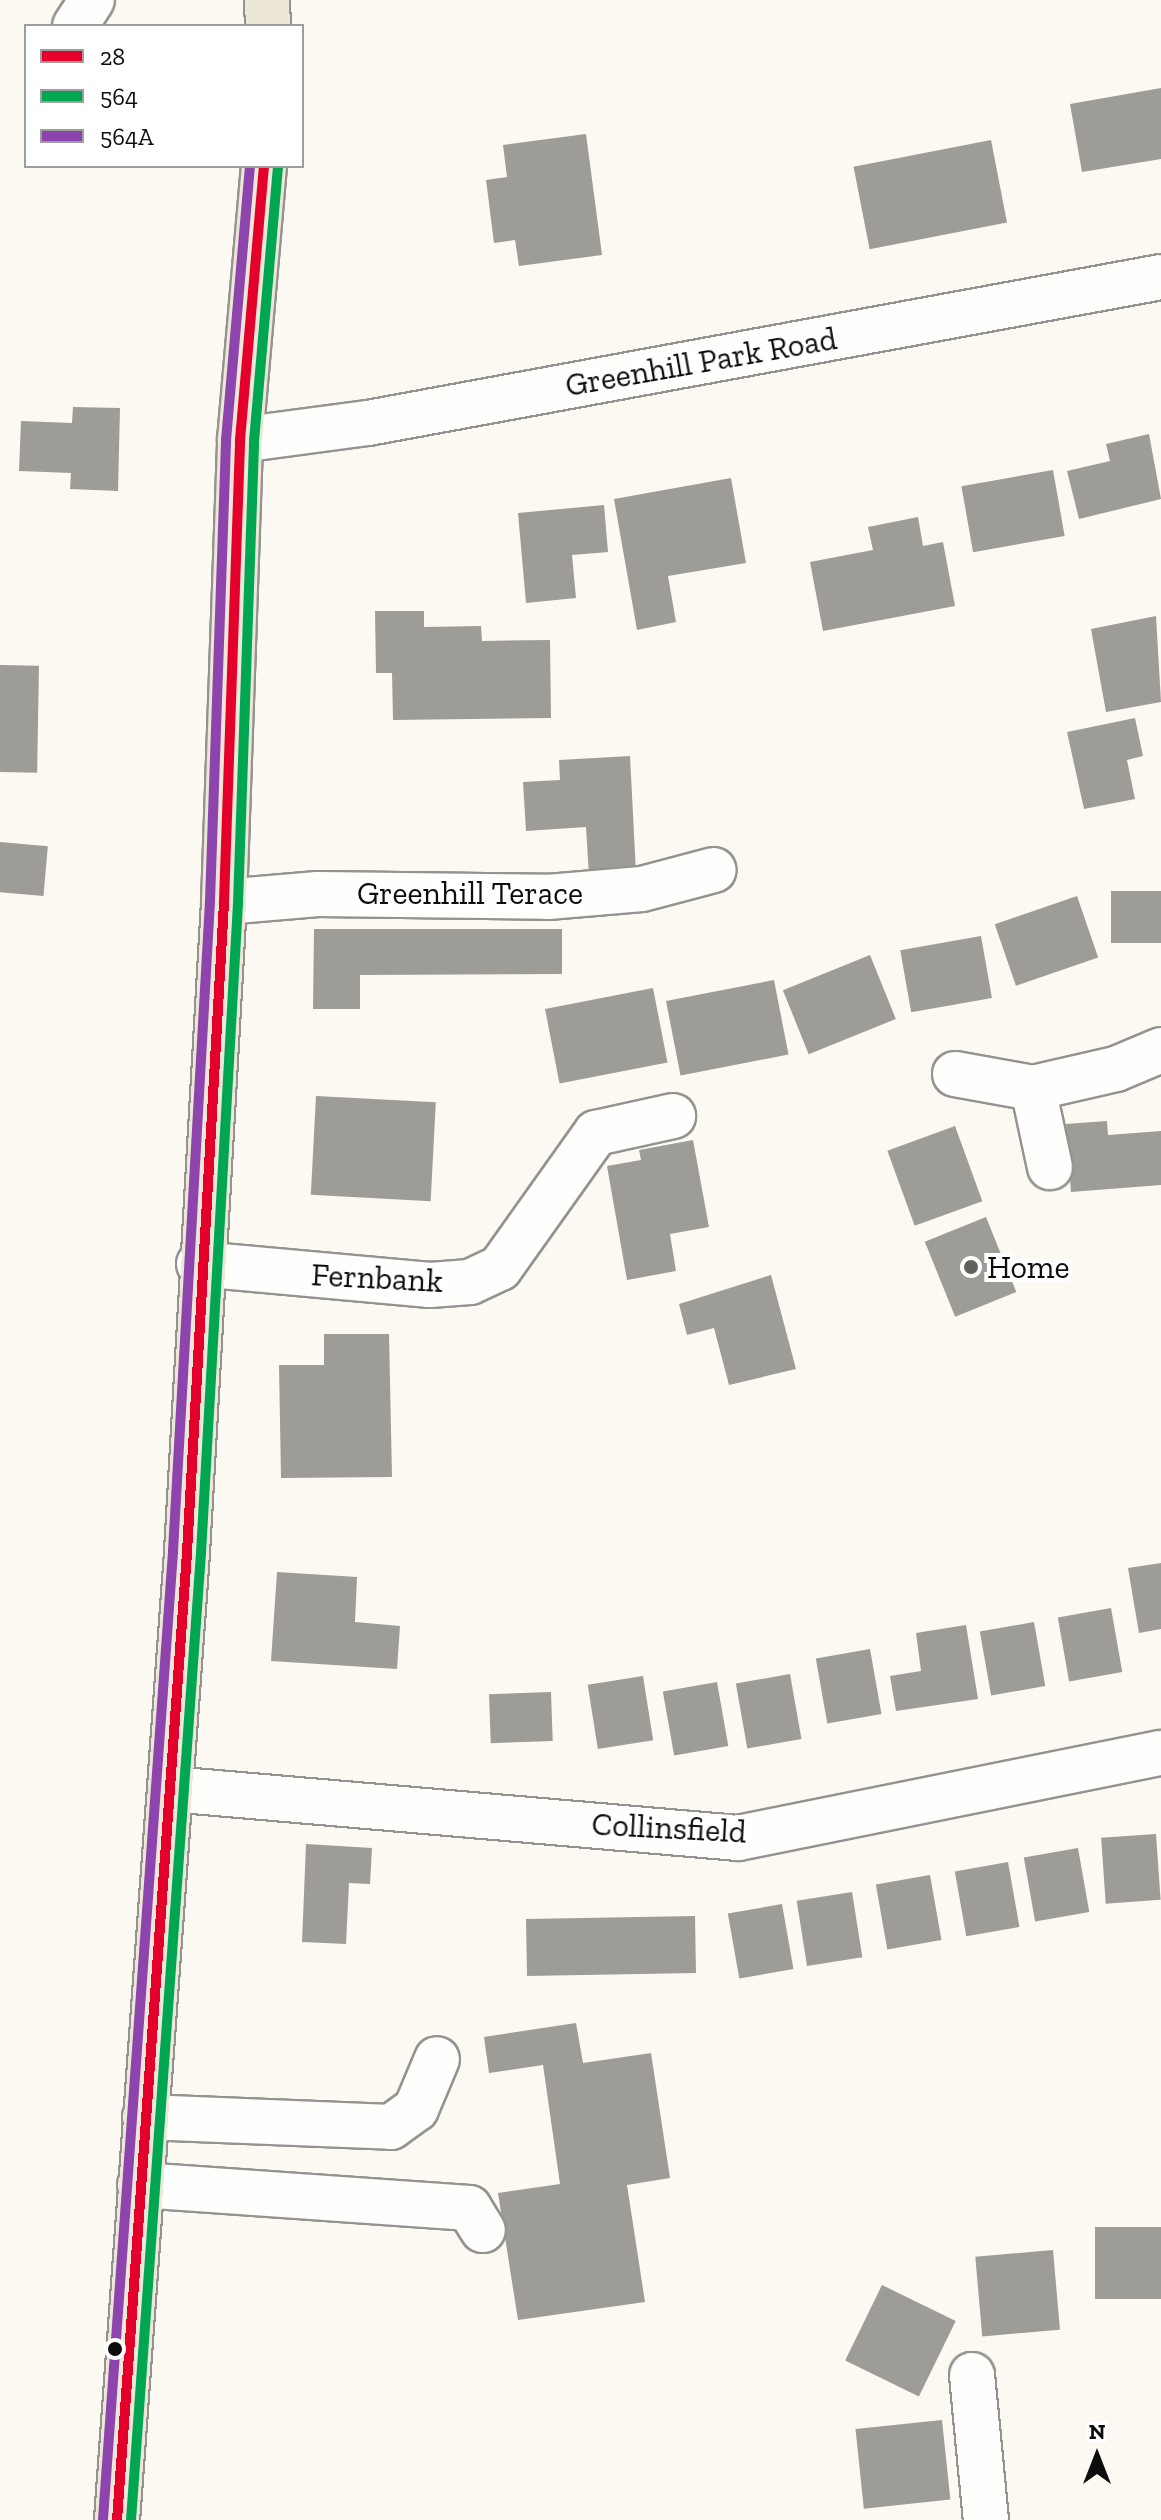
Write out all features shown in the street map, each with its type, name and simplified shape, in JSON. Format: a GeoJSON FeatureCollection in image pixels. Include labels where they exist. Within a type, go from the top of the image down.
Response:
{"type":"FeatureCollection","features":[{"type":"Feature","properties":{"kind":"main road"},"geometry":{"type":"LineString","coordinates":[[267,0],[268,24]]}},
{"type":"Feature","properties":{"kind":"main road"},"geometry":{"type":"LineString","coordinates":[[117,2520],[170,1789],[199,1264],[224,902],[240,440],[264,168]]}},
{"type":"Feature","properties":{"kind":"street"},"geometry":{"type":"LineString","coordinates":[[76,24],[92,0]]}},
{"type":"Feature","properties":{"kind":"street","name":"Greenhill Park Road"},"geometry":{"type":"LineString","coordinates":[[240,440],[368,423],[1161,277]]}},
{"type":"Feature","properties":{"kind":"street","name":"Greenhill Terace"},"geometry":{"type":"LineString","coordinates":[[224,902],[318,894],[548,897],[642,889],[714,870]]}},
{"type":"Feature","properties":{"kind":"street"},"geometry":{"type":"LineString","coordinates":[[955,1074],[1033,1088],[1116,1069],[1161,1050]]}},
{"type":"Feature","properties":{"kind":"street"},"geometry":{"type":"LineString","coordinates":[[1033,1088],[1050,1167]]}},
{"type":"Feature","properties":{"kind":"street","name":"Fernbank"},"geometry":{"type":"LineString","coordinates":[[199,1264],[430,1285],[470,1282],[500,1268],[596,1133],[673,1116]]}},
{"type":"Feature","properties":{"kind":"street","name":"Collinsfield"},"geometry":{"type":"LineString","coordinates":[[170,1789],[738,1838],[1161,1753]]}},
{"type":"Feature","properties":{"kind":"street"},"geometry":{"type":"LineString","coordinates":[[145,2117],[391,2127],[416,2109],[437,2059]]}},
{"type":"Feature","properties":{"kind":"street"},"geometry":{"type":"LineString","coordinates":[[140,2185],[469,2208],[483,2230]]}},
{"type":"Feature","properties":{"kind":"street"},"geometry":{"type":"LineString","coordinates":[[972,2375],[986,2520]]}},
{"type":"Feature","properties":{"kind":"building"},"geometry":{"type":"Polygon","coordinates":[[[1161,88],[1161,159],[1082,172],[1070,104],[1161,88]]]}},
{"type":"Feature","properties":{"kind":"building"},"geometry":{"type":"Polygon","coordinates":[[[586,134],[602,255],[519,266],[515,240],[494,243],[486,180],[507,177],[503,145],[586,134]]]}},
{"type":"Feature","properties":{"kind":"building"},"geometry":{"type":"Polygon","coordinates":[[[991,140],[1007,222],[870,249],[854,167],[991,140]]]}},
{"type":"Feature","properties":{"kind":"building"},"geometry":{"type":"Polygon","coordinates":[[[73,407],[120,408],[118,491],[70,489],[71,473],[19,471],[21,421],[72,423],[73,407]]]}},
{"type":"Feature","properties":{"kind":"building"},"geometry":{"type":"Polygon","coordinates":[[[1149,434],[1161,499],[1079,519],[1067,471],[1110,461],[1106,444],[1149,434]]]}},
{"type":"Feature","properties":{"kind":"building"},"geometry":{"type":"Polygon","coordinates":[[[1053,470],[1065,536],[973,552],[961,486],[1053,470]]]}},
{"type":"Feature","properties":{"kind":"building"},"geometry":{"type":"Polygon","coordinates":[[[731,478],[746,563],[668,576],[676,622],[637,630],[614,499],[731,478]]]}},
{"type":"Feature","properties":{"kind":"building"},"geometry":{"type":"Polygon","coordinates":[[[604,505],[608,552],[572,555],[576,598],[526,603],[518,513],[604,505]]]}},
{"type":"Feature","properties":{"kind":"building"},"geometry":{"type":"Polygon","coordinates":[[[918,517],[923,546],[943,542],[955,606],[823,631],[810,562],[873,550],[868,527],[918,517]]]}},
{"type":"Feature","properties":{"kind":"building"},"geometry":{"type":"Polygon","coordinates":[[[375,611],[424,611],[424,627],[481,626],[482,641],[550,640],[551,718],[393,720],[392,673],[376,673],[375,611]]]}},
{"type":"Feature","properties":{"kind":"building"},"geometry":{"type":"Polygon","coordinates":[[[1156,616],[1161,702],[1106,712],[1091,629],[1156,616]]]}},
{"type":"Feature","properties":{"kind":"building"},"geometry":{"type":"Polygon","coordinates":[[[0,665],[39,666],[37,773],[0,772],[0,665]]]}},
{"type":"Feature","properties":{"kind":"building"},"geometry":{"type":"Polygon","coordinates":[[[1135,718],[1143,756],[1127,760],[1135,799],[1084,809],[1067,732],[1135,718]]]}},
{"type":"Feature","properties":{"kind":"building"},"geometry":{"type":"Polygon","coordinates":[[[630,756],[636,873],[589,876],[586,827],[526,831],[523,782],[560,780],[559,760],[630,756]]]}},
{"type":"Feature","properties":{"kind":"building"},"geometry":{"type":"Polygon","coordinates":[[[0,842],[48,846],[43,896],[0,892],[0,842]]]}},
{"type":"Feature","properties":{"kind":"building"},"geometry":{"type":"Polygon","coordinates":[[[1111,891],[1161,891],[1161,943],[1111,943],[1111,891]]]}},
{"type":"Feature","properties":{"kind":"building"},"geometry":{"type":"Polygon","coordinates":[[[1077,896],[1098,957],[1016,986],[995,924],[1077,896]]]}},
{"type":"Feature","properties":{"kind":"building"},"geometry":{"type":"Polygon","coordinates":[[[314,929],[562,929],[562,974],[360,975],[360,1009],[313,1009],[314,929]]]}},
{"type":"Feature","properties":{"kind":"building"},"geometry":{"type":"Polygon","coordinates":[[[981,936],[992,998],[911,1012],[900,950],[981,936]]]}},
{"type":"Feature","properties":{"kind":"building"},"geometry":{"type":"Polygon","coordinates":[[[870,955],[896,1019],[809,1054],[783,990],[870,955]]]}},
{"type":"Feature","properties":{"kind":"building"},"geometry":{"type":"Polygon","coordinates":[[[774,980],[789,1055],[681,1076],[666,1001],[774,980]]]}},
{"type":"Feature","properties":{"kind":"building"},"geometry":{"type":"Polygon","coordinates":[[[653,988],[668,1063],[560,1084],[545,1009],[653,988]]]}},
{"type":"Feature","properties":{"kind":"building"},"geometry":{"type":"Polygon","coordinates":[[[316,1096],[436,1102],[431,1201],[311,1195],[316,1096]]]}},
{"type":"Feature","properties":{"kind":"building"},"geometry":{"type":"Polygon","coordinates":[[[1107,1121],[1108,1135],[1161,1131],[1161,1185],[1071,1192],[1066,1124],[1107,1121]]]}},
{"type":"Feature","properties":{"kind":"building"},"geometry":{"type":"Polygon","coordinates":[[[955,1126],[982,1201],[915,1226],[887,1151],[955,1126]]]}},
{"type":"Feature","properties":{"kind":"building"},"geometry":{"type":"Polygon","coordinates":[[[693,1140],[709,1227],[670,1234],[676,1271],[627,1280],[607,1166],[641,1160],[639,1150],[693,1140]]]}},
{"type":"Feature","properties":{"kind":"building","name":"Home"},"geometry":{"type":"Polygon","coordinates":[[[986,1217],[1016,1292],[955,1317],[925,1242],[986,1217]]]}},
{"type":"Feature","properties":{"kind":"building"},"geometry":{"type":"Polygon","coordinates":[[[771,1275],[796,1369],[729,1385],[714,1328],[687,1335],[679,1304],[771,1275]]]}},
{"type":"Feature","properties":{"kind":"building"},"geometry":{"type":"Polygon","coordinates":[[[324,1334],[389,1334],[392,1477],[281,1478],[279,1365],[324,1365],[324,1334]]]}},
{"type":"Feature","properties":{"kind":"building"},"geometry":{"type":"Polygon","coordinates":[[[1161,1563],[1161,1629],[1139,1633],[1128,1568],[1161,1563]]]}},
{"type":"Feature","properties":{"kind":"building"},"geometry":{"type":"Polygon","coordinates":[[[277,1572],[357,1577],[355,1622],[400,1626],[397,1669],[271,1661],[277,1572]]]}},
{"type":"Feature","properties":{"kind":"building"},"geometry":{"type":"Polygon","coordinates":[[[1111,1608],[1122,1672],[1069,1681],[1058,1617],[1111,1608]]]}},
{"type":"Feature","properties":{"kind":"building"},"geometry":{"type":"Polygon","coordinates":[[[1034,1622],[1045,1686],[991,1696],[980,1632],[1034,1622]]]}},
{"type":"Feature","properties":{"kind":"building"},"geometry":{"type":"Polygon","coordinates":[[[966,1625],[978,1699],[896,1711],[890,1676],[921,1671],[916,1633],[966,1625]]]}},
{"type":"Feature","properties":{"kind":"building"},"geometry":{"type":"Polygon","coordinates":[[[870,1649],[881,1714],[827,1724],[816,1659],[870,1649]]]}},
{"type":"Feature","properties":{"kind":"building"},"geometry":{"type":"Polygon","coordinates":[[[790,1674],[801,1739],[747,1749],[736,1684],[790,1674]]]}},
{"type":"Feature","properties":{"kind":"building"},"geometry":{"type":"Polygon","coordinates":[[[643,1676],[653,1740],[598,1749],[588,1685],[643,1676]]]}},
{"type":"Feature","properties":{"kind":"building"},"geometry":{"type":"Polygon","coordinates":[[[717,1682],[728,1746],[674,1756],[663,1692],[717,1682]]]}},
{"type":"Feature","properties":{"kind":"building"},"geometry":{"type":"Polygon","coordinates":[[[551,1692],[553,1741],[491,1743],[489,1694],[551,1692]]]}},
{"type":"Feature","properties":{"kind":"building"},"geometry":{"type":"Polygon","coordinates":[[[1156,1834],[1161,1900],[1106,1904],[1101,1838],[1156,1834]]]}},
{"type":"Feature","properties":{"kind":"building"},"geometry":{"type":"Polygon","coordinates":[[[306,1844],[372,1848],[370,1884],[349,1883],[346,1944],[302,1942],[306,1844]]]}},
{"type":"Feature","properties":{"kind":"building"},"geometry":{"type":"Polygon","coordinates":[[[1078,1848],[1089,1912],[1035,1922],[1024,1858],[1078,1848]]]}},
{"type":"Feature","properties":{"kind":"building"},"geometry":{"type":"Polygon","coordinates":[[[1008,1862],[1019,1927],[966,1936],[955,1871],[1008,1862]]]}},
{"type":"Feature","properties":{"kind":"building"},"geometry":{"type":"Polygon","coordinates":[[[930,1875],[941,1940],[887,1950],[876,1885],[930,1875]]]}},
{"type":"Feature","properties":{"kind":"building"},"geometry":{"type":"Polygon","coordinates":[[[852,1892],[862,1957],[807,1966],[797,1901],[852,1892]]]}},
{"type":"Feature","properties":{"kind":"building"},"geometry":{"type":"Polygon","coordinates":[[[782,1904],[793,1969],[739,1979],[728,1914],[782,1904]]]}},
{"type":"Feature","properties":{"kind":"building"},"geometry":{"type":"Polygon","coordinates":[[[695,1916],[696,1973],[527,1976],[526,1919],[695,1916]]]}},
{"type":"Feature","properties":{"kind":"building"},"geometry":{"type":"Polygon","coordinates":[[[576,2023],[583,2063],[651,2053],[670,2178],[627,2185],[645,2302],[518,2320],[498,2193],[560,2184],[543,2065],[489,2073],[484,2037],[576,2023]]]}},
{"type":"Feature","properties":{"kind":"building"},"geometry":{"type":"Polygon","coordinates":[[[1095,2227],[1161,2227],[1161,2299],[1095,2299],[1095,2227]]]}},
{"type":"Feature","properties":{"kind":"building"},"geometry":{"type":"Polygon","coordinates":[[[1053,2250],[1060,2330],[982,2336],[975,2257],[1053,2250]]]}},
{"type":"Feature","properties":{"kind":"building"},"geometry":{"type":"Polygon","coordinates":[[[882,2285],[956,2321],[919,2396],[845,2360],[882,2285]]]}},
{"type":"Feature","properties":{"kind":"building"},"geometry":{"type":"Polygon","coordinates":[[[942,2420],[950,2500],[864,2509],[855,2429],[942,2420]]]}},
{"type":"Feature","properties":{"kind":"transit line","name":"564A"},"geometry":{"type":"LineString","coordinates":[[103,2519],[173,1551],[210,901],[226,440],[250,168]]}},
{"type":"Feature","properties":{"kind":"transit line","name":"28"},"geometry":{"type":"LineString","coordinates":[[117,2520],[187,1552],[224,902],[240,440],[264,168]]}},
{"type":"Feature","properties":{"kind":"transit line","name":"564"},"geometry":{"type":"LineString","coordinates":[[131,2520],[201,1553],[238,903],[254,441],[278,168]]}},
{"type":"Feature","properties":{"kind":"place","name":"Home"},"geometry":{"type":"Point","coordinates":[971,1267]}}]}
